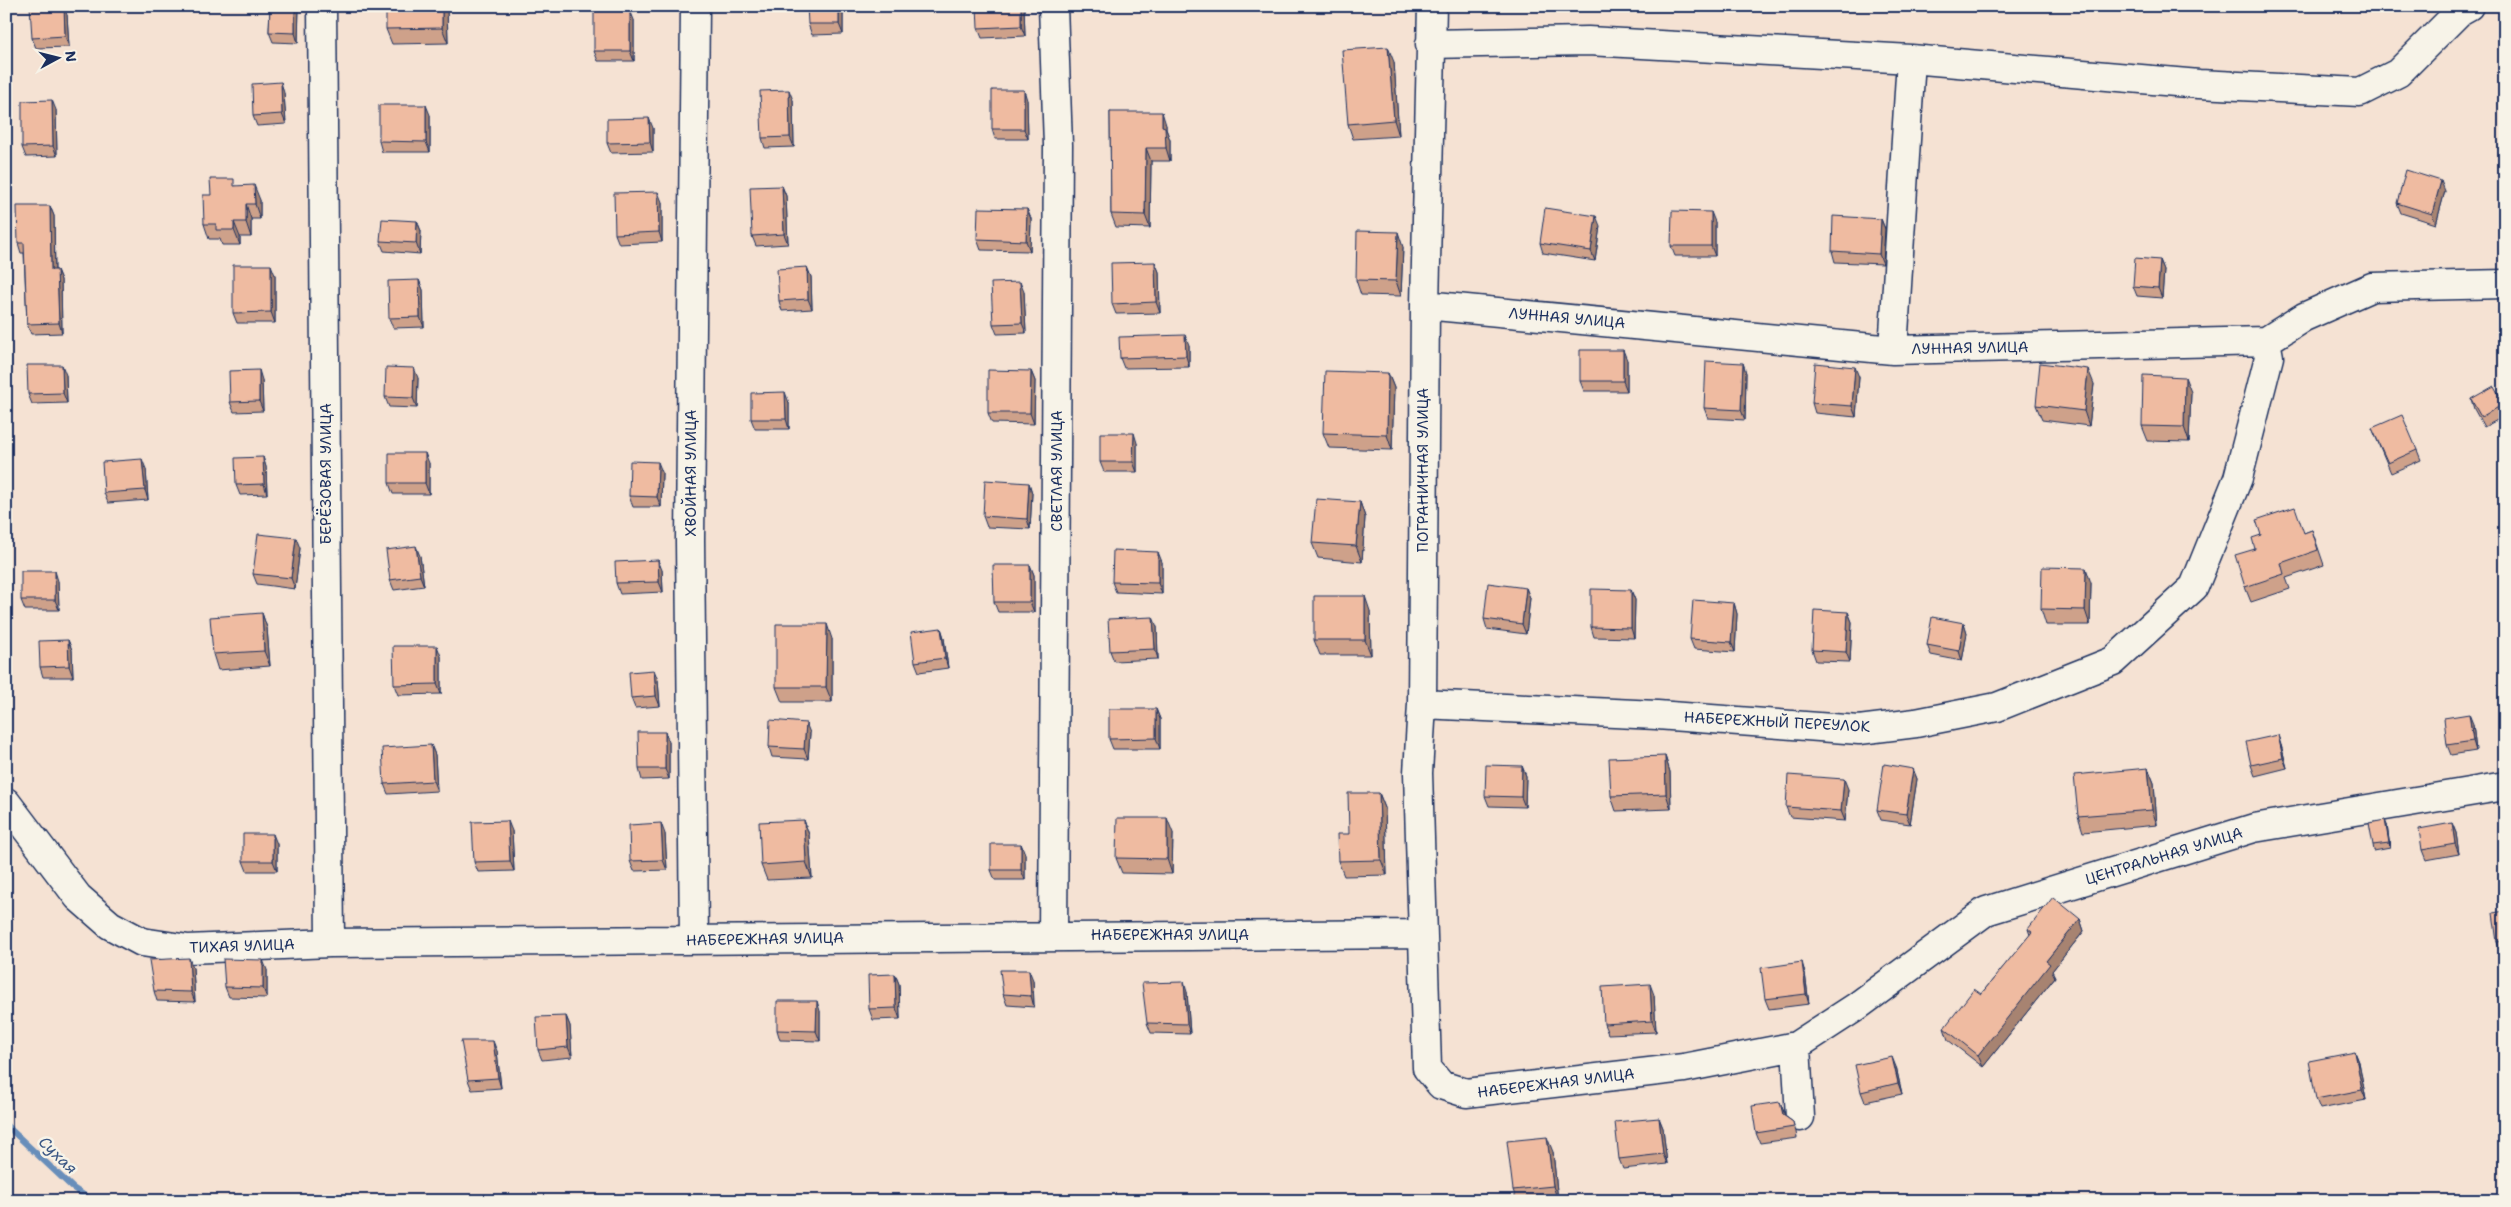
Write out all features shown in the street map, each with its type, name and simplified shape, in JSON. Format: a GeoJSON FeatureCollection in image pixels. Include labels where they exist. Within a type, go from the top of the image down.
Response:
{"type":"FeatureCollection","features":[{"type":"Feature","properties":{"kind":"street","name":"БЕРЁЗОВАЯ УЛИЦА"},"geometry":{"type":"LineString","coordinates":[[322,6],[330,942]]}},
{"type":"Feature","properties":{"kind":"street","name":"ХВОЙНАЯ УЛИЦА"},"geometry":{"type":"LineString","coordinates":[[694,6],[690,540],[694,940]]}},
{"type":"Feature","properties":{"kind":"street","name":"СВЕТЛАЯ УЛИЦА"},"geometry":{"type":"LineString","coordinates":[[1053,6],[1058,145],[1053,936]]}},
{"type":"Feature","properties":{"kind":"street","name":"ПОГРАНИЧНАЯ УЛИЦА"},"geometry":{"type":"LineString","coordinates":[[1422,934],[1418,773],[1422,704],[1425,305],[1432,6]]}},
{"type":"Feature","properties":{"kind":"street"},"geometry":{"type":"LineString","coordinates":[[1430,44],[1588,41],[1910,59],[2199,84],[2360,92],[2398,73],[2462,8]]}},
{"type":"Feature","properties":{"kind":"street"},"geometry":{"type":"LineString","coordinates":[[1893,350],[1910,59]]}},
{"type":"Feature","properties":{"kind":"street"},"geometry":{"type":"LineString","coordinates":[[2266,341],[2304,317],[2372,287],[2505,284]]}},
{"type":"Feature","properties":{"kind":"street","name":"ЛУННАЯ УЛИЦА"},"geometry":{"type":"LineString","coordinates":[[1425,305],[1893,350],[2266,341]]}},
{"type":"Feature","properties":{"kind":"street","name":"НАБЕРЕЖНЫЙ ПЕРЕУЛОК"},"geometry":{"type":"LineString","coordinates":[[1422,704],[1657,715],[1859,730],[1916,723],[1996,707],[2113,662],[2194,587],[2238,478],[2269,357],[2266,341]]}},
{"type":"Feature","properties":{"kind":"street","name":"ЦЕНТРАЛЬНАЯ УЛИЦА"},"geometry":{"type":"LineString","coordinates":[[1856,1007],[1986,911],[2254,828],[2505,786]]}},
{"type":"Feature","properties":{"kind":"street","name":"ТИХАЯ УЛИЦА"},"geometry":{"type":"LineString","coordinates":[[6,802],[78,897],[110,925],[142,942],[188,949],[330,942]]}},
{"type":"Feature","properties":{"kind":"street","name":"НАБЕРЕЖНАЯ УЛИЦА"},"geometry":{"type":"LineString","coordinates":[[330,942],[1422,934],[1427,1068],[1441,1085],[1466,1093],[1684,1068],[1796,1046],[1856,1007]]}},
{"type":"Feature","properties":{"kind":"street"},"geometry":{"type":"LineString","coordinates":[[1796,1046],[1800,1117]]}},
{"type":"Feature","properties":{"kind":"building"},"geometry":{"type":"Polygon","coordinates":[[[30,6],[64,6],[65,36],[32,38],[30,6]]]}},
{"type":"Feature","properties":{"kind":"building"},"geometry":{"type":"Polygon","coordinates":[[[270,6],[295,6],[295,33],[269,32],[270,6]]]}},
{"type":"Feature","properties":{"kind":"building"},"geometry":{"type":"Polygon","coordinates":[[[386,6],[442,6],[442,28],[386,29],[386,6]]]}},
{"type":"Feature","properties":{"kind":"building"},"geometry":{"type":"Polygon","coordinates":[[[807,6],[839,6],[839,24],[808,24],[807,6]]]}},
{"type":"Feature","properties":{"kind":"building"},"geometry":{"type":"Polygon","coordinates":[[[977,6],[1021,6],[1021,26],[978,28],[977,6]]]}},
{"type":"Feature","properties":{"kind":"building"},"geometry":{"type":"Polygon","coordinates":[[[594,10],[630,10],[630,51],[594,51],[594,10]]]}},
{"type":"Feature","properties":{"kind":"building"},"geometry":{"type":"Polygon","coordinates":[[[1388,47],[1394,120],[1348,124],[1342,50],[1388,47]]]}},
{"type":"Feature","properties":{"kind":"building"},"geometry":{"type":"Polygon","coordinates":[[[281,82],[282,114],[253,116],[252,84],[281,82]]]}},
{"type":"Feature","properties":{"kind":"building"},"geometry":{"type":"Polygon","coordinates":[[[789,90],[790,137],[762,138],[760,91],[789,90]]]}},
{"type":"Feature","properties":{"kind":"building"},"geometry":{"type":"Polygon","coordinates":[[[992,90],[1024,90],[1024,129],[992,129],[992,90]]]}},
{"type":"Feature","properties":{"kind":"building"},"geometry":{"type":"Polygon","coordinates":[[[52,100],[53,146],[22,147],[22,101],[52,100]]]}},
{"type":"Feature","properties":{"kind":"building"},"geometry":{"type":"Polygon","coordinates":[[[379,105],[426,105],[426,142],[379,141],[379,105]]]}},
{"type":"Feature","properties":{"kind":"building"},"geometry":{"type":"Polygon","coordinates":[[[1110,112],[1162,112],[1162,126],[1165,127],[1166,148],[1146,148],[1145,215],[1111,214],[1110,112]]]}},
{"type":"Feature","properties":{"kind":"building"},"geometry":{"type":"Polygon","coordinates":[[[649,118],[650,142],[607,143],[607,119],[649,118]]]}},
{"type":"Feature","properties":{"kind":"building"},"geometry":{"type":"Polygon","coordinates":[[[2406,170],[2441,181],[2432,214],[2397,203],[2406,170]]]}},
{"type":"Feature","properties":{"kind":"building"},"geometry":{"type":"Polygon","coordinates":[[[210,179],[234,179],[234,186],[254,185],[255,204],[246,204],[246,222],[234,222],[234,230],[216,230],[216,224],[204,224],[203,195],[211,195],[210,179]]]}},
{"type":"Feature","properties":{"kind":"building"},"geometry":{"type":"Polygon","coordinates":[[[782,186],[784,234],[752,236],[750,187],[782,186]]]}},
{"type":"Feature","properties":{"kind":"building"},"geometry":{"type":"Polygon","coordinates":[[[658,192],[659,232],[615,234],[614,193],[658,192]]]}},
{"type":"Feature","properties":{"kind":"building"},"geometry":{"type":"Polygon","coordinates":[[[17,206],[50,206],[51,270],[57,270],[59,323],[27,324],[24,243],[18,243],[17,206]]]}},
{"type":"Feature","properties":{"kind":"building"},"geometry":{"type":"Polygon","coordinates":[[[978,208],[1027,209],[1026,241],[977,239],[978,208]]]}},
{"type":"Feature","properties":{"kind":"building"},"geometry":{"type":"Polygon","coordinates":[[[1545,208],[1596,216],[1591,251],[1540,243],[1545,208]]]}},
{"type":"Feature","properties":{"kind":"building"},"geometry":{"type":"Polygon","coordinates":[[[1672,211],[1711,212],[1711,246],[1671,246],[1672,211]]]}},
{"type":"Feature","properties":{"kind":"building"},"geometry":{"type":"Polygon","coordinates":[[[1833,216],[1881,219],[1879,254],[1832,251],[1833,216]]]}},
{"type":"Feature","properties":{"kind":"building"},"geometry":{"type":"Polygon","coordinates":[[[382,219],[417,221],[416,243],[380,241],[382,219]]]}},
{"type":"Feature","properties":{"kind":"building"},"geometry":{"type":"Polygon","coordinates":[[[1357,231],[1398,232],[1396,281],[1356,280],[1357,231]]]}},
{"type":"Feature","properties":{"kind":"building"},"geometry":{"type":"Polygon","coordinates":[[[2135,258],[2160,260],[2158,288],[2133,286],[2135,258]]]}},
{"type":"Feature","properties":{"kind":"building"},"geometry":{"type":"Polygon","coordinates":[[[1155,262],[1156,302],[1112,304],[1111,263],[1155,262]]]}},
{"type":"Feature","properties":{"kind":"building"},"geometry":{"type":"Polygon","coordinates":[[[233,265],[271,265],[271,312],[233,313],[233,265]]]}},
{"type":"Feature","properties":{"kind":"building"},"geometry":{"type":"Polygon","coordinates":[[[807,267],[808,299],[779,301],[777,269],[807,267]]]}},
{"type":"Feature","properties":{"kind":"building"},"geometry":{"type":"Polygon","coordinates":[[[419,280],[420,317],[389,318],[388,281],[419,280]]]}},
{"type":"Feature","properties":{"kind":"building"},"geometry":{"type":"Polygon","coordinates":[[[1020,282],[1022,323],[993,324],[991,283],[1020,282]]]}},
{"type":"Feature","properties":{"kind":"building"},"geometry":{"type":"Polygon","coordinates":[[[1185,335],[1186,356],[1120,358],[1119,337],[1185,335]]]}},
{"type":"Feature","properties":{"kind":"building"},"geometry":{"type":"Polygon","coordinates":[[[1580,350],[1623,350],[1623,381],[1580,381],[1580,350]]]}},
{"type":"Feature","properties":{"kind":"building"},"geometry":{"type":"Polygon","coordinates":[[[1706,361],[1743,363],[1741,410],[1704,408],[1706,361]]]}},
{"type":"Feature","properties":{"kind":"building"},"geometry":{"type":"Polygon","coordinates":[[[1815,363],[1855,367],[1852,406],[1812,403],[1815,363]]]}},
{"type":"Feature","properties":{"kind":"building"},"geometry":{"type":"Polygon","coordinates":[[[2040,363],[2088,369],[2084,411],[2036,405],[2040,363]]]}},
{"type":"Feature","properties":{"kind":"building"},"geometry":{"type":"Polygon","coordinates":[[[27,365],[62,365],[63,393],[28,394],[27,365]]]}},
{"type":"Feature","properties":{"kind":"building"},"geometry":{"type":"Polygon","coordinates":[[[386,367],[414,368],[413,398],[385,397],[386,367]]]}},
{"type":"Feature","properties":{"kind":"building"},"geometry":{"type":"Polygon","coordinates":[[[259,370],[259,401],[230,402],[229,371],[259,370]]]}},
{"type":"Feature","properties":{"kind":"building"},"geometry":{"type":"Polygon","coordinates":[[[988,370],[1031,371],[1030,413],[988,413],[988,370]]]}},
{"type":"Feature","properties":{"kind":"building"},"geometry":{"type":"Polygon","coordinates":[[[1325,371],[1388,373],[1387,435],[1323,433],[1325,371]]]}},
{"type":"Feature","properties":{"kind":"building"},"geometry":{"type":"Polygon","coordinates":[[[2143,375],[2185,377],[2184,427],[2142,426],[2143,375]]]}},
{"type":"Feature","properties":{"kind":"building"},"geometry":{"type":"Polygon","coordinates":[[[2494,386],[2504,404],[2481,417],[2471,399],[2494,386]]]}},
{"type":"Feature","properties":{"kind":"building"},"geometry":{"type":"Polygon","coordinates":[[[785,392],[786,419],[751,419],[751,393],[785,392]]]}},
{"type":"Feature","properties":{"kind":"building"},"geometry":{"type":"Polygon","coordinates":[[[2402,415],[2417,450],[2388,463],[2372,428],[2402,415]]]}},
{"type":"Feature","properties":{"kind":"building"},"geometry":{"type":"Polygon","coordinates":[[[1100,433],[1134,433],[1133,462],[1100,462],[1100,433]]]}},
{"type":"Feature","properties":{"kind":"building"},"geometry":{"type":"Polygon","coordinates":[[[389,453],[425,453],[425,483],[389,483],[389,453]]]}},
{"type":"Feature","properties":{"kind":"building"},"geometry":{"type":"Polygon","coordinates":[[[263,457],[264,484],[236,485],[235,458],[263,457]]]}},
{"type":"Feature","properties":{"kind":"building"},"geometry":{"type":"Polygon","coordinates":[[[142,459],[145,490],[104,493],[102,462],[142,459]]]}},
{"type":"Feature","properties":{"kind":"building"},"geometry":{"type":"Polygon","coordinates":[[[630,461],[658,462],[657,497],[629,496],[630,461]]]}},
{"type":"Feature","properties":{"kind":"building"},"geometry":{"type":"Polygon","coordinates":[[[985,480],[1029,483],[1027,519],[983,516],[985,480]]]}},
{"type":"Feature","properties":{"kind":"building"},"geometry":{"type":"Polygon","coordinates":[[[1316,499],[1360,502],[1356,546],[1312,543],[1316,499]]]}},
{"type":"Feature","properties":{"kind":"building"},"geometry":{"type":"Polygon","coordinates":[[[2295,507],[2304,533],[2312,530],[2318,550],[2281,563],[2284,574],[2245,587],[2235,555],[2255,549],[2252,538],[2261,535],[2256,520],[2295,507]]]}},
{"type":"Feature","properties":{"kind":"building"},"geometry":{"type":"Polygon","coordinates":[[[258,534],[296,538],[291,578],[253,574],[258,534]]]}},
{"type":"Feature","properties":{"kind":"building"},"geometry":{"type":"Polygon","coordinates":[[[416,546],[420,576],[390,580],[386,550],[416,546]]]}},
{"type":"Feature","properties":{"kind":"building"},"geometry":{"type":"Polygon","coordinates":[[[1113,550],[1158,552],[1158,583],[1112,582],[1113,550]]]}},
{"type":"Feature","properties":{"kind":"building"},"geometry":{"type":"Polygon","coordinates":[[[658,560],[659,582],[616,583],[615,562],[658,560]]]}},
{"type":"Feature","properties":{"kind":"building"},"geometry":{"type":"Polygon","coordinates":[[[993,565],[1030,565],[1030,602],[994,602],[993,565]]]}},
{"type":"Feature","properties":{"kind":"building"},"geometry":{"type":"Polygon","coordinates":[[[2042,567],[2086,568],[2085,610],[2041,609],[2042,567]]]}},
{"type":"Feature","properties":{"kind":"building"},"geometry":{"type":"Polygon","coordinates":[[[21,571],[55,571],[55,600],[21,600],[21,571]]]}},
{"type":"Feature","properties":{"kind":"building"},"geometry":{"type":"Polygon","coordinates":[[[1488,583],[1526,588],[1522,624],[1484,619],[1488,583]]]}},
{"type":"Feature","properties":{"kind":"building"},"geometry":{"type":"Polygon","coordinates":[[[1591,589],[1631,590],[1631,628],[1591,627],[1591,589]]]}},
{"type":"Feature","properties":{"kind":"building"},"geometry":{"type":"Polygon","coordinates":[[[1314,596],[1365,596],[1365,640],[1314,640],[1314,596]]]}},
{"type":"Feature","properties":{"kind":"building"},"geometry":{"type":"Polygon","coordinates":[[[1693,600],[1734,603],[1731,642],[1690,639],[1693,600]]]}},
{"type":"Feature","properties":{"kind":"building"},"geometry":{"type":"Polygon","coordinates":[[[1814,610],[1848,612],[1846,652],[1812,650],[1814,610]]]}},
{"type":"Feature","properties":{"kind":"building"},"geometry":{"type":"Polygon","coordinates":[[[262,613],[264,651],[213,654],[210,617],[262,613]]]}},
{"type":"Feature","properties":{"kind":"building"},"geometry":{"type":"Polygon","coordinates":[[[1153,617],[1155,649],[1110,651],[1108,619],[1153,617]]]}},
{"type":"Feature","properties":{"kind":"building"},"geometry":{"type":"Polygon","coordinates":[[[1932,617],[1964,623],[1959,651],[1927,645],[1932,617]]]}},
{"type":"Feature","properties":{"kind":"building"},"geometry":{"type":"Polygon","coordinates":[[[776,624],[827,624],[826,687],[776,687],[776,624]]]}},
{"type":"Feature","properties":{"kind":"building"},"geometry":{"type":"Polygon","coordinates":[[[941,628],[945,658],[915,662],[911,632],[941,628]]]}},
{"type":"Feature","properties":{"kind":"building"},"geometry":{"type":"Polygon","coordinates":[[[68,640],[69,666],[40,667],[39,641],[68,640]]]}},
{"type":"Feature","properties":{"kind":"building"},"geometry":{"type":"Polygon","coordinates":[[[393,646],[437,646],[437,684],[394,685],[393,646]]]}},
{"type":"Feature","properties":{"kind":"building"},"geometry":{"type":"Polygon","coordinates":[[[654,670],[656,696],[631,698],[629,672],[654,670]]]}},
{"type":"Feature","properties":{"kind":"building"},"geometry":{"type":"Polygon","coordinates":[[[1109,709],[1156,709],[1156,738],[1109,739],[1109,709]]]}},
{"type":"Feature","properties":{"kind":"building"},"geometry":{"type":"Polygon","coordinates":[[[2469,714],[2473,741],[2447,745],[2444,718],[2469,714]]]}},
{"type":"Feature","properties":{"kind":"building"},"geometry":{"type":"Polygon","coordinates":[[[770,720],[806,723],[804,749],[769,747],[770,720]]]}},
{"type":"Feature","properties":{"kind":"building"},"geometry":{"type":"Polygon","coordinates":[[[638,732],[665,732],[665,769],[639,769],[638,732]]]}},
{"type":"Feature","properties":{"kind":"building"},"geometry":{"type":"Polygon","coordinates":[[[2278,735],[2283,758],[2251,765],[2246,742],[2278,735]]]}},
{"type":"Feature","properties":{"kind":"building"},"geometry":{"type":"Polygon","coordinates":[[[431,745],[433,781],[384,784],[382,748],[431,745]]]}},
{"type":"Feature","properties":{"kind":"building"},"geometry":{"type":"Polygon","coordinates":[[[1665,756],[1666,794],[1611,796],[1609,758],[1665,756]]]}},
{"type":"Feature","properties":{"kind":"building"},"geometry":{"type":"Polygon","coordinates":[[[1884,764],[1913,769],[1906,814],[1877,810],[1884,764]]]}},
{"type":"Feature","properties":{"kind":"building"},"geometry":{"type":"Polygon","coordinates":[[[1486,765],[1522,766],[1521,797],[1485,796],[1486,765]]]}},
{"type":"Feature","properties":{"kind":"building"},"geometry":{"type":"Polygon","coordinates":[[[2148,768],[2152,810],[2078,816],[2074,775],[2148,768]]]}},
{"type":"Feature","properties":{"kind":"building"},"geometry":{"type":"Polygon","coordinates":[[[1788,775],[1844,779],[1841,811],[1786,807],[1788,775]]]}},
{"type":"Feature","properties":{"kind":"building"},"geometry":{"type":"Polygon","coordinates":[[[1348,793],[1379,793],[1381,860],[1338,861],[1337,834],[1349,834],[1348,793]]]}},
{"type":"Feature","properties":{"kind":"building"},"geometry":{"type":"Polygon","coordinates":[[[1117,818],[1167,818],[1167,859],[1116,858],[1117,818]]]}},
{"type":"Feature","properties":{"kind":"building"},"geometry":{"type":"Polygon","coordinates":[[[804,820],[806,862],[761,865],[759,822],[804,820]]]}},
{"type":"Feature","properties":{"kind":"building"},"geometry":{"type":"Polygon","coordinates":[[[2385,820],[2389,843],[2373,845],[2369,823],[2385,820]]]}},
{"type":"Feature","properties":{"kind":"building"},"geometry":{"type":"Polygon","coordinates":[[[508,821],[510,861],[474,862],[472,822],[508,821]]]}},
{"type":"Feature","properties":{"kind":"building"},"geometry":{"type":"Polygon","coordinates":[[[661,823],[663,860],[630,861],[629,825],[661,823]]]}},
{"type":"Feature","properties":{"kind":"building"},"geometry":{"type":"Polygon","coordinates":[[[2452,823],[2455,844],[2422,850],[2419,829],[2452,823]]]}},
{"type":"Feature","properties":{"kind":"building"},"geometry":{"type":"Polygon","coordinates":[[[243,834],[273,834],[273,861],[243,861],[243,834]]]}},
{"type":"Feature","properties":{"kind":"building"},"geometry":{"type":"Polygon","coordinates":[[[991,844],[1021,844],[1021,870],[991,870],[991,844]]]}},
{"type":"Feature","properties":{"kind":"building"},"geometry":{"type":"Polygon","coordinates":[[[2053,897],[2080,919],[2046,961],[2050,964],[1978,1055],[1944,1028],[1974,989],[1981,994],[2032,932],[2028,929],[2053,897]]]}},
{"type":"Feature","properties":{"kind":"building"},"geometry":{"type":"Polygon","coordinates":[[[2505,911],[2505,941],[2497,942],[2493,913],[2505,911]]]}},
{"type":"Feature","properties":{"kind":"building"},"geometry":{"type":"Polygon","coordinates":[[[189,958],[191,992],[154,991],[149,960],[189,958]]]}},
{"type":"Feature","properties":{"kind":"building"},"geometry":{"type":"Polygon","coordinates":[[[223,959],[263,960],[263,988],[225,987],[223,959]]]}},
{"type":"Feature","properties":{"kind":"building"},"geometry":{"type":"Polygon","coordinates":[[[1802,962],[1806,994],[1765,999],[1761,968],[1802,962]]]}},
{"type":"Feature","properties":{"kind":"building"},"geometry":{"type":"Polygon","coordinates":[[[1000,970],[1029,970],[1031,996],[1003,994],[1000,970]]]}},
{"type":"Feature","properties":{"kind":"building"},"geometry":{"type":"Polygon","coordinates":[[[895,974],[896,1008],[869,1009],[868,975],[895,974]]]}},
{"type":"Feature","properties":{"kind":"building"},"geometry":{"type":"Polygon","coordinates":[[[1184,982],[1187,1024],[1147,1023],[1142,983],[1184,982]]]}},
{"type":"Feature","properties":{"kind":"building"},"geometry":{"type":"Polygon","coordinates":[[[1650,984],[1652,1021],[1604,1024],[1602,987],[1650,984]]]}},
{"type":"Feature","properties":{"kind":"building"},"geometry":{"type":"Polygon","coordinates":[[[777,1001],[817,1001],[816,1031],[777,1030],[777,1001]]]}},
{"type":"Feature","properties":{"kind":"building"},"geometry":{"type":"Polygon","coordinates":[[[566,1016],[568,1047],[538,1050],[536,1017],[566,1016]]]}},
{"type":"Feature","properties":{"kind":"building"},"geometry":{"type":"Polygon","coordinates":[[[461,1041],[493,1041],[498,1078],[468,1080],[461,1041]]]}},
{"type":"Feature","properties":{"kind":"building"},"geometry":{"type":"Polygon","coordinates":[[[2355,1052],[2362,1090],[2316,1099],[2309,1061],[2355,1052]]]}},
{"type":"Feature","properties":{"kind":"building"},"geometry":{"type":"Polygon","coordinates":[[[1892,1057],[1898,1083],[1861,1092],[1855,1065],[1892,1057]]]}},
{"type":"Feature","properties":{"kind":"building"},"geometry":{"type":"Polygon","coordinates":[[[1780,1102],[1783,1115],[1793,1122],[1794,1127],[1756,1133],[1752,1106],[1780,1102]]]}},
{"type":"Feature","properties":{"kind":"building"},"geometry":{"type":"Polygon","coordinates":[[[1659,1118],[1663,1154],[1619,1159],[1615,1122],[1659,1118]]]}},
{"type":"Feature","properties":{"kind":"building"},"geometry":{"type":"Polygon","coordinates":[[[1547,1137],[1553,1186],[1513,1190],[1507,1141],[1547,1137]]]}},
{"type":"Feature","properties":{"kind":"waterway","name":"Сухая"},"geometry":{"type":"LineString","coordinates":[[6,1125],[73,1188],[93,1201]]}}]}
